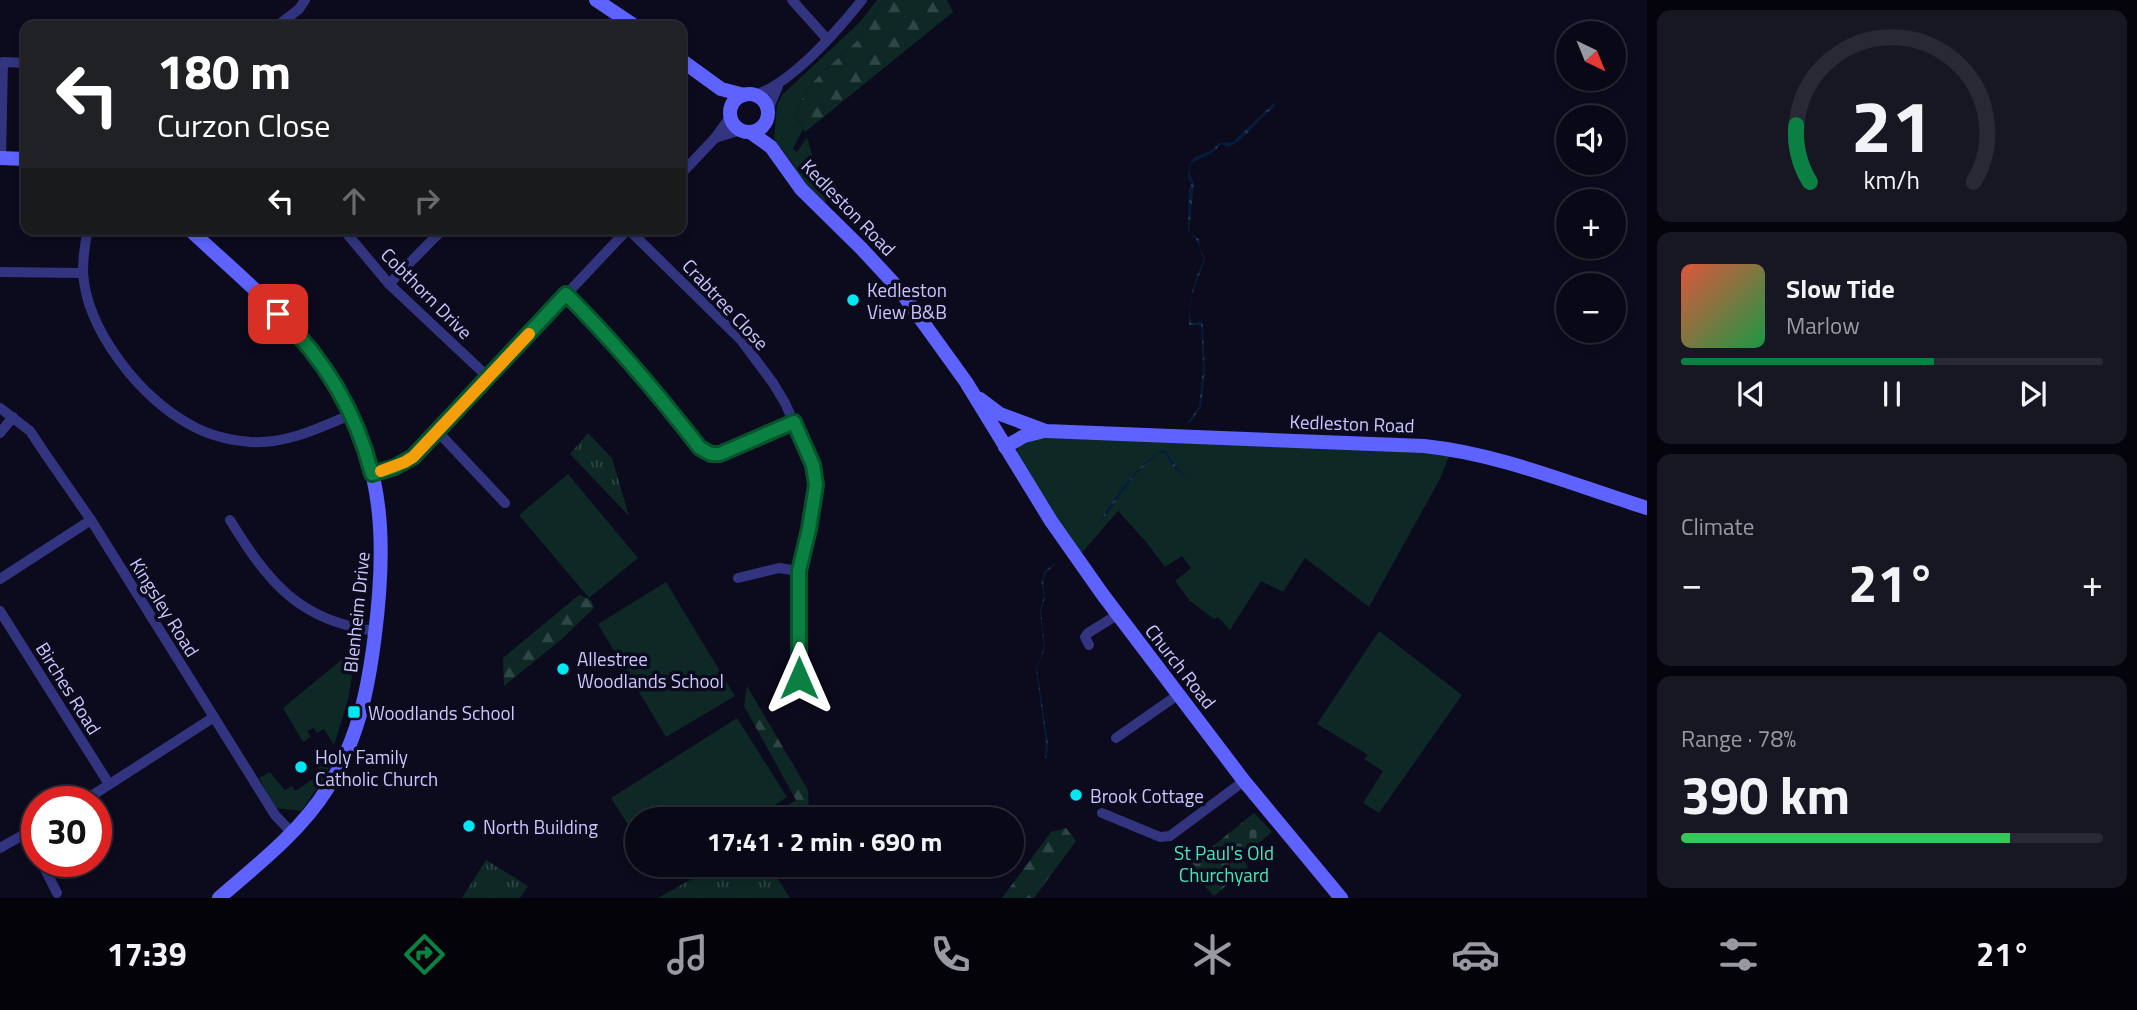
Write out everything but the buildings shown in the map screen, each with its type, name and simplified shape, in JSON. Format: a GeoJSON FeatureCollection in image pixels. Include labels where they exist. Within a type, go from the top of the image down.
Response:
{"type":"FeatureCollection","features":[{"type":"Feature","properties":{"kind":"street"},"geometry":{"type":"LineString","coordinates":[[284,21],[305,0]]}},
{"type":"Feature","properties":{"kind":"street"},"geometry":{"type":"LineString","coordinates":[[596,0],[628,21]]}},
{"type":"Feature","properties":{"kind":"street"},"geometry":{"type":"LineString","coordinates":[[792,0],[827,39]]}},
{"type":"Feature","properties":{"kind":"street"},"geometry":{"type":"LineString","coordinates":[[686,169],[715,138],[731,113],[733,103],[778,86],[827,39],[862,0]]}},
{"type":"Feature","properties":{"kind":"street"},"geometry":{"type":"LineString","coordinates":[[21,63],[1,62],[1,158],[21,159]]}},
{"type":"Feature","properties":{"kind":"street"},"geometry":{"type":"LineString","coordinates":[[686,64],[721,89],[764,101],[767,116]]}},
{"type":"Feature","properties":{"kind":"street"},"geometry":{"type":"LineString","coordinates":[[715,138],[759,129],[778,86]]}},
{"type":"Feature","properties":{"kind":"street"},"geometry":{"type":"LineString","coordinates":[[721,89],[734,124],[746,131]]}},
{"type":"Feature","properties":{"kind":"street","name":"Kedleston Road"},"geometry":{"type":"LineString","coordinates":[[767,116],[771,148]]}},
{"type":"Feature","properties":{"kind":"street","name":"Kedleston Road"},"geometry":{"type":"LineString","coordinates":[[746,131],[771,148],[801,189],[890,279],[973,394],[1002,443],[1046,431],[1413,445],[1461,450],[1511,463],[1647,508]]}},
{"type":"Feature","properties":{"kind":"street"},"geometry":{"type":"LineString","coordinates":[[87,235],[83,273],[94,315],[114,352],[156,401],[190,425],[233,439],[271,442],[307,433],[352,414]]}},
{"type":"Feature","properties":{"kind":"street","name":"Blenheim Drive"},"geometry":{"type":"LineString","coordinates":[[195,235],[294,329],[323,364],[361,435],[372,474],[382,550],[382,579],[363,709],[352,743],[326,792],[292,833],[226,896]]}},
{"type":"Feature","properties":{"kind":"street","name":"Cobthorn Drive"},"geometry":{"type":"LineString","coordinates":[[348,235],[389,284],[489,378]]}},
{"type":"Feature","properties":{"kind":"street"},"geometry":{"type":"LineString","coordinates":[[389,284],[437,235]]}},
{"type":"Feature","properties":{"kind":"street"},"geometry":{"type":"LineString","coordinates":[[372,474],[405,462],[438,432],[622,235]]}},
{"type":"Feature","properties":{"kind":"street","name":"Crabtree Close"},"geometry":{"type":"LineString","coordinates":[[634,235],[741,340],[773,383],[813,465],[816,485],[799,571],[799,678]]}},
{"type":"Feature","properties":{"kind":"street"},"geometry":{"type":"LineString","coordinates":[[0,272],[83,273]]}},
{"type":"Feature","properties":{"kind":"street"},"geometry":{"type":"LineString","coordinates":[[566,294],[597,325],[706,452],[720,454],[794,422]]}},
{"type":"Feature","properties":{"kind":"street","name":"Kedleston Road"},"geometry":{"type":"LineString","coordinates":[[973,394],[992,409],[1046,431]]}},
{"type":"Feature","properties":{"kind":"street","name":"Kingsley Road"},"geometry":{"type":"LineString","coordinates":[[0,408],[30,431],[91,520],[275,815],[292,833]]}},
{"type":"Feature","properties":{"kind":"street"},"geometry":{"type":"LineString","coordinates":[[0,433],[13,417]]}},
{"type":"Feature","properties":{"kind":"street"},"geometry":{"type":"LineString","coordinates":[[1002,443],[1023,423]]}},
{"type":"Feature","properties":{"kind":"street"},"geometry":{"type":"LineString","coordinates":[[438,432],[499,500]]}},
{"type":"Feature","properties":{"kind":"street","name":"Church Road"},"geometry":{"type":"LineString","coordinates":[[1002,443],[1051,521],[1117,615],[1244,781],[1341,898]]}},
{"type":"Feature","properties":{"kind":"street"},"geometry":{"type":"LineString","coordinates":[[0,579],[91,520]]}},
{"type":"Feature","properties":{"kind":"street"},"geometry":{"type":"LineString","coordinates":[[230,520],[262,567],[299,605],[332,622],[375,631]]}},
{"type":"Feature","properties":{"kind":"street"},"geometry":{"type":"LineString","coordinates":[[738,578],[779,568],[799,571]]}},
{"type":"Feature","properties":{"kind":"street"},"geometry":{"type":"LineString","coordinates":[[754,575],[757,588]]}},
{"type":"Feature","properties":{"kind":"street","name":"Birches Road"},"geometry":{"type":"LineString","coordinates":[[0,611],[109,784]]}},
{"type":"Feature","properties":{"kind":"street"},"geometry":{"type":"LineString","coordinates":[[1089,645],[1085,637],[1088,633],[1117,615]]}},
{"type":"Feature","properties":{"kind":"street"},"geometry":{"type":"LineString","coordinates":[[787,644],[799,644]]}},
{"type":"Feature","properties":{"kind":"street"},"geometry":{"type":"LineString","coordinates":[[1116,738],[1179,694]]}},
{"type":"Feature","properties":{"kind":"street"},"geometry":{"type":"LineString","coordinates":[[106,786],[214,717]]}},
{"type":"Feature","properties":{"kind":"street"},"geometry":{"type":"LineString","coordinates":[[1102,813],[1160,837],[1170,836],[1244,781]]}},
{"type":"Feature","properties":{"kind":"street"},"geometry":{"type":"LineString","coordinates":[[0,848],[21,836]]}},
{"type":"Feature","properties":{"kind":"street"},"geometry":{"type":"LineString","coordinates":[[49,877],[57,893]]}},
{"type":"Feature","properties":{"kind":"green space"},"geometry":{"type":"Polygon","coordinates":[[[877,0],[881,0],[864,33],[813,83],[796,116],[803,129],[793,149],[797,152],[807,137],[826,201],[823,206],[794,173],[794,166],[774,139],[777,105],[782,95],[859,23],[877,0]]]}},
{"type":"Feature","properties":{"kind":"green space"},"geometry":{"type":"Polygon","coordinates":[[[881,0],[947,0],[953,12],[805,132],[796,116],[803,98],[825,70],[864,33],[881,0]]]}},
{"type":"Feature","properties":{"kind":"green space"},"geometry":{"type":"Polygon","coordinates":[[[588,433],[612,458],[629,516],[570,454],[588,433]]]}},
{"type":"Feature","properties":{"kind":"green space"},"geometry":{"type":"Polygon","coordinates":[[[1043,435],[1451,452],[1440,479],[1369,607],[1305,558],[1283,592],[1261,581],[1230,630],[1218,617],[1214,619],[1190,601],[1175,581],[1191,568],[1182,556],[1165,567],[1118,511],[1080,555],[1017,454],[1018,446],[1043,435]]]}},
{"type":"Feature","properties":{"kind":"green space"},"geometry":{"type":"Polygon","coordinates":[[[568,474],[638,558],[589,598],[519,515],[568,474]]]}},
{"type":"Feature","properties":{"kind":"green space"},"geometry":{"type":"Polygon","coordinates":[[[666,582],[735,696],[666,737],[598,624],[666,582]]]}},
{"type":"Feature","properties":{"kind":"green space"},"geometry":{"type":"Polygon","coordinates":[[[579,595],[591,600],[594,608],[563,638],[504,686],[503,658],[579,595]]]}},
{"type":"Feature","properties":{"kind":"green space"},"geometry":{"type":"Polygon","coordinates":[[[1379,631],[1462,695],[1379,813],[1363,803],[1383,771],[1364,759],[1368,755],[1317,724],[1379,631]]]}},
{"type":"Feature","properties":{"kind":"green space"},"geometry":{"type":"Polygon","coordinates":[[[357,647],[348,700],[334,745],[324,729],[317,733],[314,728],[307,731],[311,737],[303,742],[283,708],[357,647]]]}},
{"type":"Feature","properties":{"kind":"green space"},"geometry":{"type":"Polygon","coordinates":[[[747,686],[808,790],[809,807],[786,807],[796,800],[744,706],[747,686]]]}},
{"type":"Feature","properties":{"kind":"green space"},"geometry":{"type":"Polygon","coordinates":[[[737,718],[787,797],[772,807],[625,807],[625,820],[611,798],[737,718]]]}},
{"type":"Feature","properties":{"kind":"green space"},"geometry":{"type":"Polygon","coordinates":[[[320,757],[328,765],[328,773],[301,811],[276,808],[259,778],[270,772],[285,790],[292,786],[295,791],[321,774],[312,760],[320,757]]]}},
{"type":"Feature","properties":{"kind":"green space","name":"St Paul's Old Churchyard"},"geometry":{"type":"Polygon","coordinates":[[[1254,813],[1272,832],[1242,857],[1248,867],[1214,896],[1187,867],[1254,813]]]}},
{"type":"Feature","properties":{"kind":"green space"},"geometry":{"type":"Polygon","coordinates":[[[1066,828],[1076,841],[1034,898],[1002,898],[1018,877],[1024,877],[1024,868],[1051,832],[1066,828]]]}},
{"type":"Feature","properties":{"kind":"green space"},"geometry":{"type":"Polygon","coordinates":[[[486,860],[528,886],[520,898],[462,898],[486,860]]]}},
{"type":"Feature","properties":{"kind":"green space"},"geometry":{"type":"Polygon","coordinates":[[[695,877],[777,877],[790,898],[658,898],[695,877]]]}},
{"type":"Feature","properties":{"kind":"water"},"geometry":{"type":"Polygon","coordinates":[[[1275,102],[1274,108],[1236,143],[1229,147],[1221,144],[1212,153],[1190,164],[1194,159],[1219,143],[1233,142],[1275,102]]]}},
{"type":"Feature","properties":{"kind":"water"},"geometry":{"type":"Polygon","coordinates":[[[1189,169],[1194,183],[1189,232],[1189,189],[1192,183],[1188,179],[1189,169]]]}},
{"type":"Feature","properties":{"kind":"water"},"geometry":{"type":"Polygon","coordinates":[[[1189,232],[1199,239],[1205,259],[1192,295],[1195,283],[1204,259],[1196,239],[1189,232]]]}},
{"type":"Feature","properties":{"kind":"water"},"geometry":{"type":"Polygon","coordinates":[[[1189,312],[1192,323],[1201,321],[1203,325],[1205,371],[1201,407],[1190,423],[1187,423],[1199,407],[1203,366],[1201,325],[1189,325],[1189,312]]]}},
{"type":"Feature","properties":{"kind":"water"},"geometry":{"type":"Polygon","coordinates":[[[1165,450],[1186,476],[1173,467],[1165,453],[1158,453],[1135,475],[1099,525],[1117,495],[1137,471],[1157,453],[1165,450]]]}},
{"type":"Feature","properties":{"kind":"water"},"geometry":{"type":"Polygon","coordinates":[[[1058,561],[1043,579],[1045,597],[1041,612],[1045,648],[1037,669],[1048,743],[1045,758],[1046,742],[1036,669],[1044,648],[1040,612],[1044,595],[1041,581],[1045,571],[1058,561]]]}},
{"type":"Feature","properties":{"kind":"slow traffic"},"geometry":{"type":"LineString","coordinates":[[381,471],[413,457],[529,334]]}},
{"type":"Feature","properties":{"kind":"place","name":"Kedleston View B&B"},"geometry":{"type":"Point","coordinates":[853,300]}},
{"type":"Feature","properties":{"kind":"place","name":"Allestree Woodlands School"},"geometry":{"type":"Point","coordinates":[563,669]}},
{"type":"Feature","properties":{"kind":"place","name":"Woodlands School"},"geometry":{"type":"Point","coordinates":[354,712]}},
{"type":"Feature","properties":{"kind":"place","name":"Holy Family Catholic Church"},"geometry":{"type":"Point","coordinates":[301,767]}},
{"type":"Feature","properties":{"kind":"place","name":"Brook Cottage"},"geometry":{"type":"Point","coordinates":[1076,795]}},
{"type":"Feature","properties":{"kind":"place","name":"North Building"},"geometry":{"type":"Point","coordinates":[469,826]}},
{"type":"Feature","properties":{"kind":"route"},"geometry":{"type":"LineString","coordinates":[[278,314],[310,347],[340,391],[361,435],[372,474],[395,467],[413,457],[566,294],[597,325],[706,452],[720,454],[794,422],[813,465],[816,485],[799,571],[799,678]]}}]}
